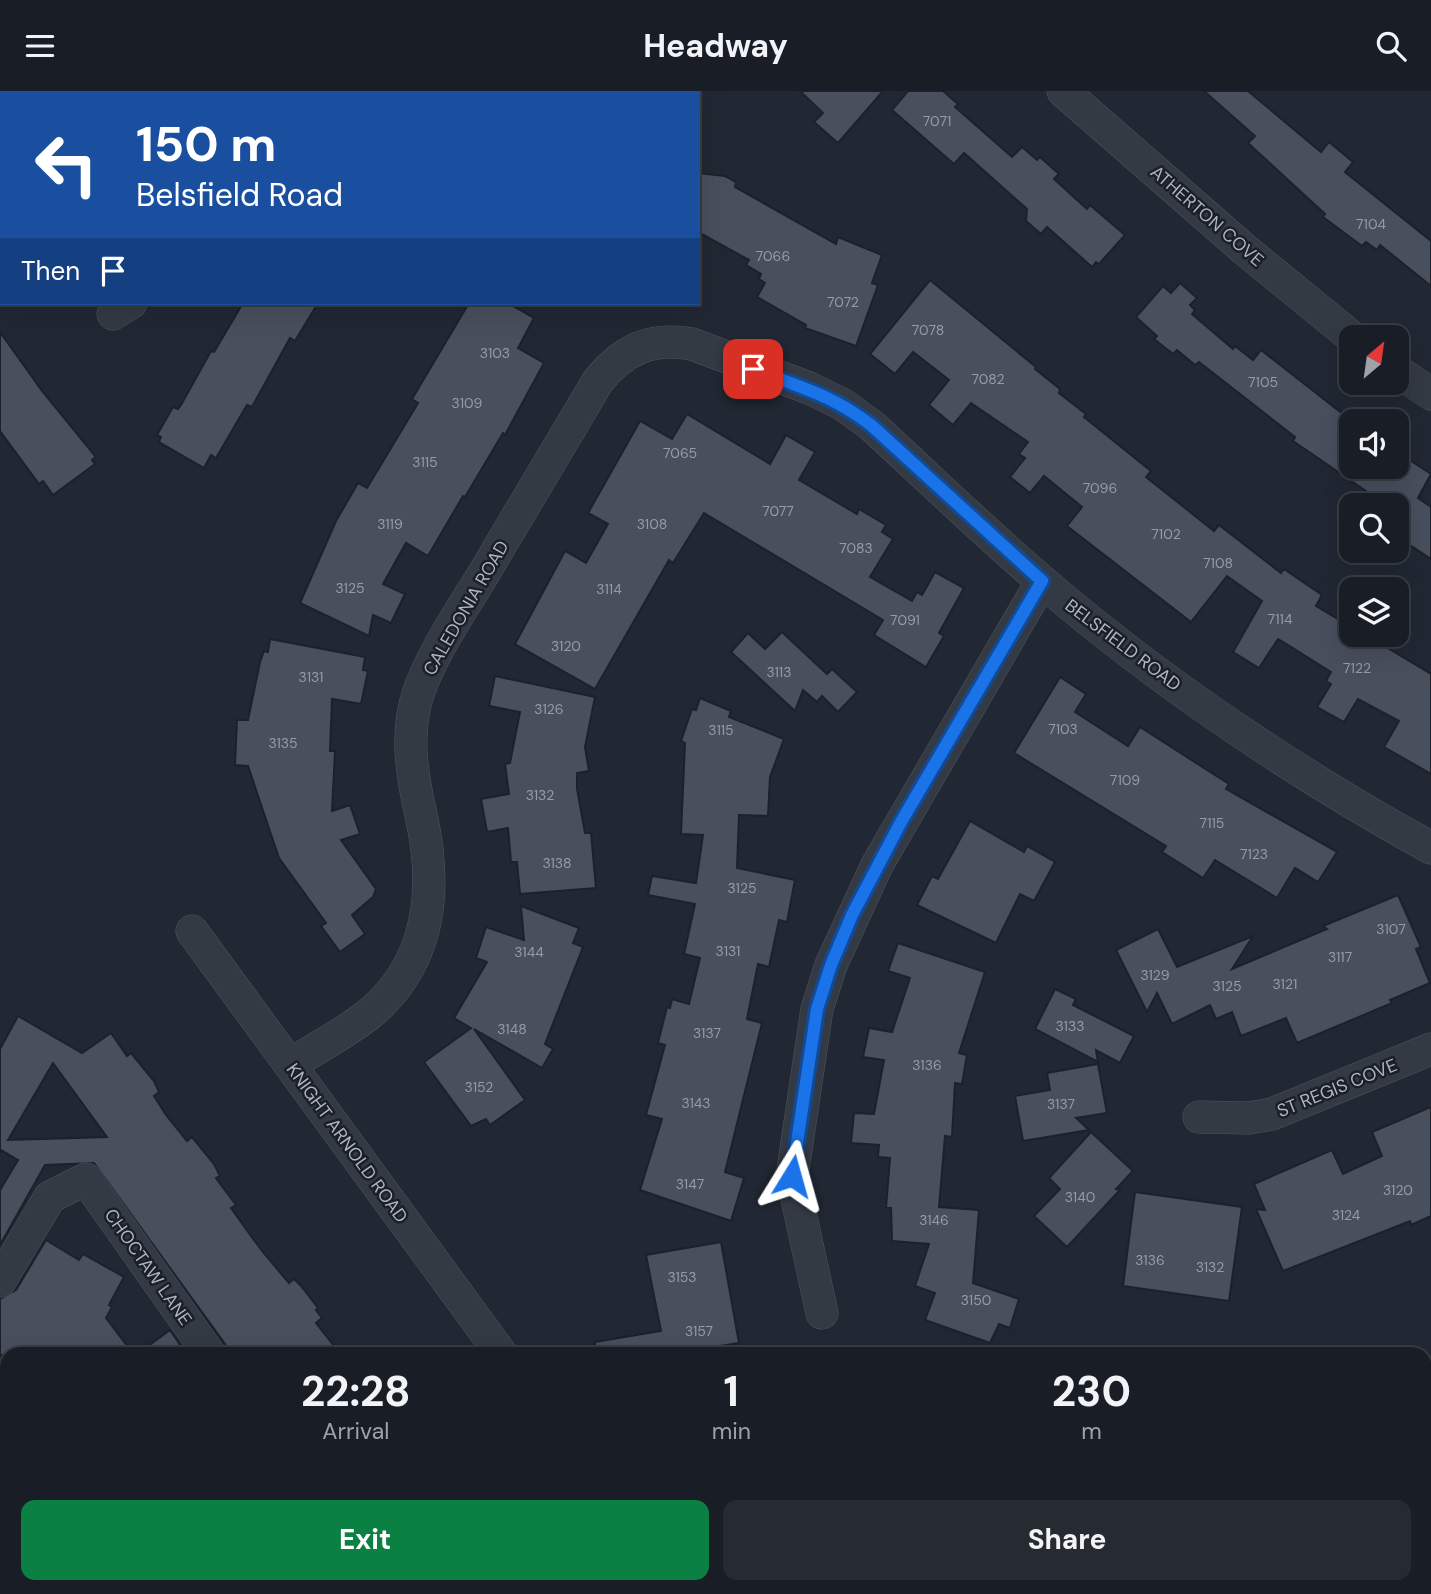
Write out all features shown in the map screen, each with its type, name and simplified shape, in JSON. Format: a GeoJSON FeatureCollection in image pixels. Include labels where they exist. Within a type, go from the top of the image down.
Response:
{"type":"FeatureCollection","features":[{"type":"Feature","properties":{"kind":"street","name":"ATHERTON COVE"},"geometry":{"type":"LineString","coordinates":[[1063,91],[1244,249],[1339,327]]}},
{"type":"Feature","properties":{"kind":"street","name":"BELSFIELD ROAD"},"geometry":{"type":"LineString","coordinates":[[646,343],[692,344],[809,388],[842,404],[871,425],[1042,581],[1152,668],[1287,762],[1431,848]]}},
{"type":"Feature","properties":{"kind":"street","name":"CALEDONIA ROAD"},"geometry":{"type":"LineString","coordinates":[[290,1065],[372,1012],[398,987],[415,955],[430,897],[423,825],[412,773],[410,734],[418,695],[454,623],[598,381],[623,354],[646,343]]}},
{"type":"Feature","properties":{"kind":"street"},"geometry":{"type":"LineString","coordinates":[[1409,379],[1431,394]]}},
{"type":"Feature","properties":{"kind":"street"},"geometry":{"type":"LineString","coordinates":[[822,1313],[792,1176],[817,1009],[831,965],[877,865],[1042,581]]}},
{"type":"Feature","properties":{"kind":"street","name":"KNIGHT ARNOLD ROAD"},"geometry":{"type":"LineString","coordinates":[[192,931],[496,1347]]}},
{"type":"Feature","properties":{"kind":"street","name":"ST REGIS COVE"},"geometry":{"type":"LineString","coordinates":[[1199,1117],[1249,1118],[1272,1114],[1431,1049]]}},
{"type":"Feature","properties":{"kind":"street","name":"CHOCTAW LANE"},"geometry":{"type":"LineString","coordinates":[[0,1282],[50,1197],[86,1179],[204,1347]]}},
{"type":"Feature","properties":{"kind":"building"},"geometry":{"type":"Polygon","coordinates":[[[800,91],[883,91],[838,143],[814,122],[823,113],[800,91]]]}},
{"type":"Feature","properties":{"kind":"building"},"geometry":{"type":"Polygon","coordinates":[[[908,91],[943,91],[958,104],[955,107],[1012,157],[1022,147],[1037,160],[1040,157],[1059,174],[1054,179],[1087,209],[1090,205],[1125,235],[1099,264],[1096,262],[1092,267],[1047,227],[1041,234],[1026,221],[1027,209],[964,153],[954,164],[892,110],[908,91]]]}},
{"type":"Feature","properties":{"kind":"building"},"geometry":{"type":"Polygon","coordinates":[[[1204,91],[1248,91],[1321,152],[1329,142],[1353,162],[1345,172],[1431,241],[1431,286],[1380,245],[1377,250],[1366,242],[1362,246],[1323,217],[1325,214],[1248,143],[1255,136],[1204,91]]]}},
{"type":"Feature","properties":{"kind":"building"},"geometry":{"type":"Polygon","coordinates":[[[700,173],[725,176],[736,182],[735,187],[836,244],[838,237],[882,255],[872,283],[878,285],[856,346],[805,328],[806,325],[757,297],[765,283],[759,279],[761,274],[746,265],[749,260],[700,233],[700,173]]]}},
{"type":"Feature","properties":{"kind":"building"},"geometry":{"type":"Polygon","coordinates":[[[930,280],[1036,367],[1035,369],[1060,389],[1059,393],[1086,414],[1084,417],[1151,471],[1146,477],[1214,531],[1219,525],[1281,573],[1284,569],[1322,595],[1316,606],[1339,620],[1339,647],[1386,647],[1431,674],[1431,774],[1384,747],[1399,721],[1358,699],[1344,722],[1317,707],[1331,684],[1326,681],[1331,672],[1288,645],[1278,639],[1259,668],[1233,652],[1262,601],[1227,576],[1191,622],[1067,526],[1082,507],[1044,476],[1030,493],[1010,477],[1025,458],[1019,454],[1028,442],[971,403],[953,425],[929,405],[949,380],[913,352],[895,374],[870,354],[930,280]]]}},
{"type":"Feature","properties":{"kind":"building"},"geometry":{"type":"Polygon","coordinates":[[[1180,283],[1197,298],[1190,305],[1195,310],[1192,314],[1233,349],[1235,346],[1253,360],[1261,350],[1339,411],[1339,472],[1293,441],[1295,437],[1199,362],[1195,365],[1177,350],[1173,354],[1154,339],[1157,336],[1136,317],[1163,286],[1171,293],[1180,283]]]}},
{"type":"Feature","properties":{"kind":"building"},"geometry":{"type":"Polygon","coordinates":[[[242,305],[317,305],[295,341],[290,338],[252,407],[247,405],[216,458],[211,455],[204,468],[159,442],[161,437],[157,435],[173,407],[178,409],[181,405],[211,351],[214,352],[242,305]]]}},
{"type":"Feature","properties":{"kind":"building"},"geometry":{"type":"Polygon","coordinates":[[[468,305],[511,305],[534,318],[518,348],[544,363],[505,435],[503,433],[428,556],[406,543],[383,584],[405,594],[391,623],[373,615],[369,636],[300,603],[336,521],[358,483],[367,488],[418,403],[412,399],[468,305]]]}},
{"type":"Feature","properties":{"kind":"building"},"geometry":{"type":"Polygon","coordinates":[[[0,332],[42,391],[96,457],[92,460],[95,464],[53,495],[43,481],[39,484],[0,431],[0,332]]]}},
{"type":"Feature","properties":{"kind":"building"},"geometry":{"type":"Polygon","coordinates":[[[687,414],[770,464],[786,435],[815,452],[799,480],[857,514],[859,509],[886,525],[882,532],[893,539],[870,577],[912,601],[917,592],[922,595],[935,572],[964,588],[939,633],[944,636],[926,667],[874,635],[883,620],[704,513],[673,563],[669,560],[595,689],[515,644],[565,551],[586,563],[608,524],[588,513],[640,421],[672,439],[687,414]]]}},
{"type":"Feature","properties":{"kind":"building"},"geometry":{"type":"Polygon","coordinates":[[[1409,460],[1431,474],[1418,498],[1431,507],[1431,559],[1409,545],[1409,493],[1369,493],[1349,479],[1409,479],[1409,460]]]}},
{"type":"Feature","properties":{"kind":"building"},"geometry":{"type":"Polygon","coordinates":[[[782,632],[827,674],[832,669],[857,692],[838,712],[822,696],[817,702],[803,690],[795,711],[731,652],[748,633],[765,649],[782,632]]]}},
{"type":"Feature","properties":{"kind":"building"},"geometry":{"type":"Polygon","coordinates":[[[270,639],[365,657],[363,670],[368,671],[361,704],[332,699],[330,751],[335,751],[332,811],[350,805],[360,834],[341,840],[376,889],[373,897],[352,915],[365,934],[340,952],[321,926],[326,923],[279,858],[248,766],[235,765],[237,720],[248,720],[260,662],[264,651],[268,652],[270,639]]]}},
{"type":"Feature","properties":{"kind":"building"},"geometry":{"type":"Polygon","coordinates":[[[495,676],[595,697],[585,747],[589,771],[577,773],[577,789],[585,833],[591,833],[596,888],[520,894],[517,862],[511,862],[508,828],[487,832],[481,799],[509,794],[505,764],[510,763],[520,712],[489,706],[495,676]]]}},
{"type":"Feature","properties":{"kind":"building"},"geometry":{"type":"Polygon","coordinates":[[[1060,677],[1086,694],[1075,712],[1128,746],[1140,727],[1229,784],[1226,789],[1337,852],[1318,882],[1295,868],[1277,898],[1215,860],[1203,878],[1162,852],[1166,846],[1014,753],[1060,677]]]}},
{"type":"Feature","properties":{"kind":"building"},"geometry":{"type":"Polygon","coordinates":[[[700,698],[731,711],[729,717],[784,739],[770,777],[768,816],[739,815],[737,868],[795,880],[787,922],[779,920],[769,967],[758,964],[747,1019],[762,1023],[725,1172],[744,1178],[731,1221],[640,1190],[662,1119],[646,1115],[665,1045],[658,1043],[667,1007],[670,1008],[672,999],[689,1004],[700,958],[684,954],[695,904],[648,895],[652,876],[696,883],[703,835],[681,834],[685,743],[681,741],[692,709],[696,710],[700,698]]]}},
{"type":"Feature","properties":{"kind":"building"},"geometry":{"type":"Polygon","coordinates":[[[970,821],[1024,852],[1027,846],[1055,862],[1034,901],[1020,894],[996,943],[917,905],[932,876],[938,879],[970,821]]]}},
{"type":"Feature","properties":{"kind":"building"},"geometry":{"type":"Polygon","coordinates":[[[1398,895],[1421,947],[1416,949],[1430,983],[1390,1000],[1392,1003],[1297,1043],[1286,1018],[1241,1036],[1232,1012],[1216,1019],[1210,1005],[1172,1024],[1157,993],[1147,1012],[1116,950],[1158,929],[1177,967],[1253,936],[1232,969],[1327,929],[1323,926],[1398,895]]]}},
{"type":"Feature","properties":{"kind":"building"},"geometry":{"type":"Polygon","coordinates":[[[521,906],[579,928],[573,943],[583,947],[545,1044],[553,1049],[542,1068],[474,1029],[525,1100],[490,1125],[486,1119],[471,1126],[424,1062],[471,1028],[454,1018],[487,962],[476,958],[486,927],[524,940],[521,906]]]}},
{"type":"Feature","properties":{"kind":"building"},"geometry":{"type":"Polygon","coordinates":[[[898,943],[985,972],[959,1053],[967,1055],[962,1084],[955,1083],[952,1137],[945,1136],[939,1207],[979,1210],[973,1283],[1019,1299],[1010,1328],[999,1324],[990,1343],[925,1320],[935,1293],[915,1286],[929,1244],[892,1241],[891,1208],[886,1208],[890,1158],[878,1157],[879,1145],[851,1143],[854,1113],[874,1114],[884,1060],[863,1057],[869,1028],[892,1032],[910,978],[888,971],[898,943]]]}},
{"type":"Feature","properties":{"kind":"building"},"geometry":{"type":"Polygon","coordinates":[[[1055,989],[1076,999],[1073,1005],[1134,1036],[1120,1063],[1096,1050],[1098,1062],[1035,1029],[1055,989]]]}},
{"type":"Feature","properties":{"kind":"building"},"geometry":{"type":"Polygon","coordinates":[[[18,1016],[82,1053],[111,1033],[127,1056],[131,1053],[154,1081],[159,1092],[154,1096],[166,1115],[187,1141],[192,1137],[214,1164],[220,1176],[216,1178],[236,1205],[231,1208],[262,1251],[289,1283],[294,1279],[302,1287],[318,1308],[316,1310],[322,1318],[316,1323],[335,1347],[226,1347],[94,1163],[45,1165],[0,1245],[0,1190],[18,1160],[1,1150],[0,1153],[0,1049],[18,1016]],[[53,1063],[8,1140],[107,1137],[53,1063]]]}},
{"type":"Feature","properties":{"kind":"building"},"geometry":{"type":"Polygon","coordinates":[[[1098,1064],[1107,1113],[1076,1118],[1089,1130],[1023,1141],[1015,1096],[1050,1090],[1047,1073],[1098,1064]]]}},
{"type":"Feature","properties":{"kind":"building"},"geometry":{"type":"Polygon","coordinates":[[[1431,1107],[1431,1216],[1411,1225],[1410,1221],[1283,1271],[1256,1209],[1265,1210],[1254,1184],[1332,1150],[1343,1174],[1382,1156],[1372,1132],[1431,1107]]]}},
{"type":"Feature","properties":{"kind":"building"},"geometry":{"type":"Polygon","coordinates":[[[1091,1132],[1133,1171],[1116,1189],[1120,1190],[1067,1247],[1034,1216],[1060,1189],[1049,1178],[1091,1132]]]}},
{"type":"Feature","properties":{"kind":"building"},"geometry":{"type":"Polygon","coordinates":[[[1135,1192],[1242,1207],[1229,1301],[1123,1286],[1135,1192]]]}},
{"type":"Feature","properties":{"kind":"building"},"geometry":{"type":"Polygon","coordinates":[[[46,1240],[79,1260],[83,1254],[124,1277],[109,1305],[112,1307],[106,1318],[128,1347],[0,1347],[0,1299],[16,1290],[46,1240]]]}},
{"type":"Feature","properties":{"kind":"building"},"geometry":{"type":"Polygon","coordinates":[[[721,1242],[739,1343],[713,1347],[595,1347],[595,1342],[661,1331],[646,1255],[721,1242]]]}},
{"type":"Feature","properties":{"kind":"building"},"geometry":{"type":"Polygon","coordinates":[[[170,1330],[182,1347],[147,1347],[170,1330]]]}},
{"type":"Feature","properties":{"kind":"route"},"geometry":{"type":"LineString","coordinates":[[753,369],[809,388],[842,404],[871,425],[1042,581],[901,822],[852,915],[831,965],[817,1009],[792,1176]]}}]}
